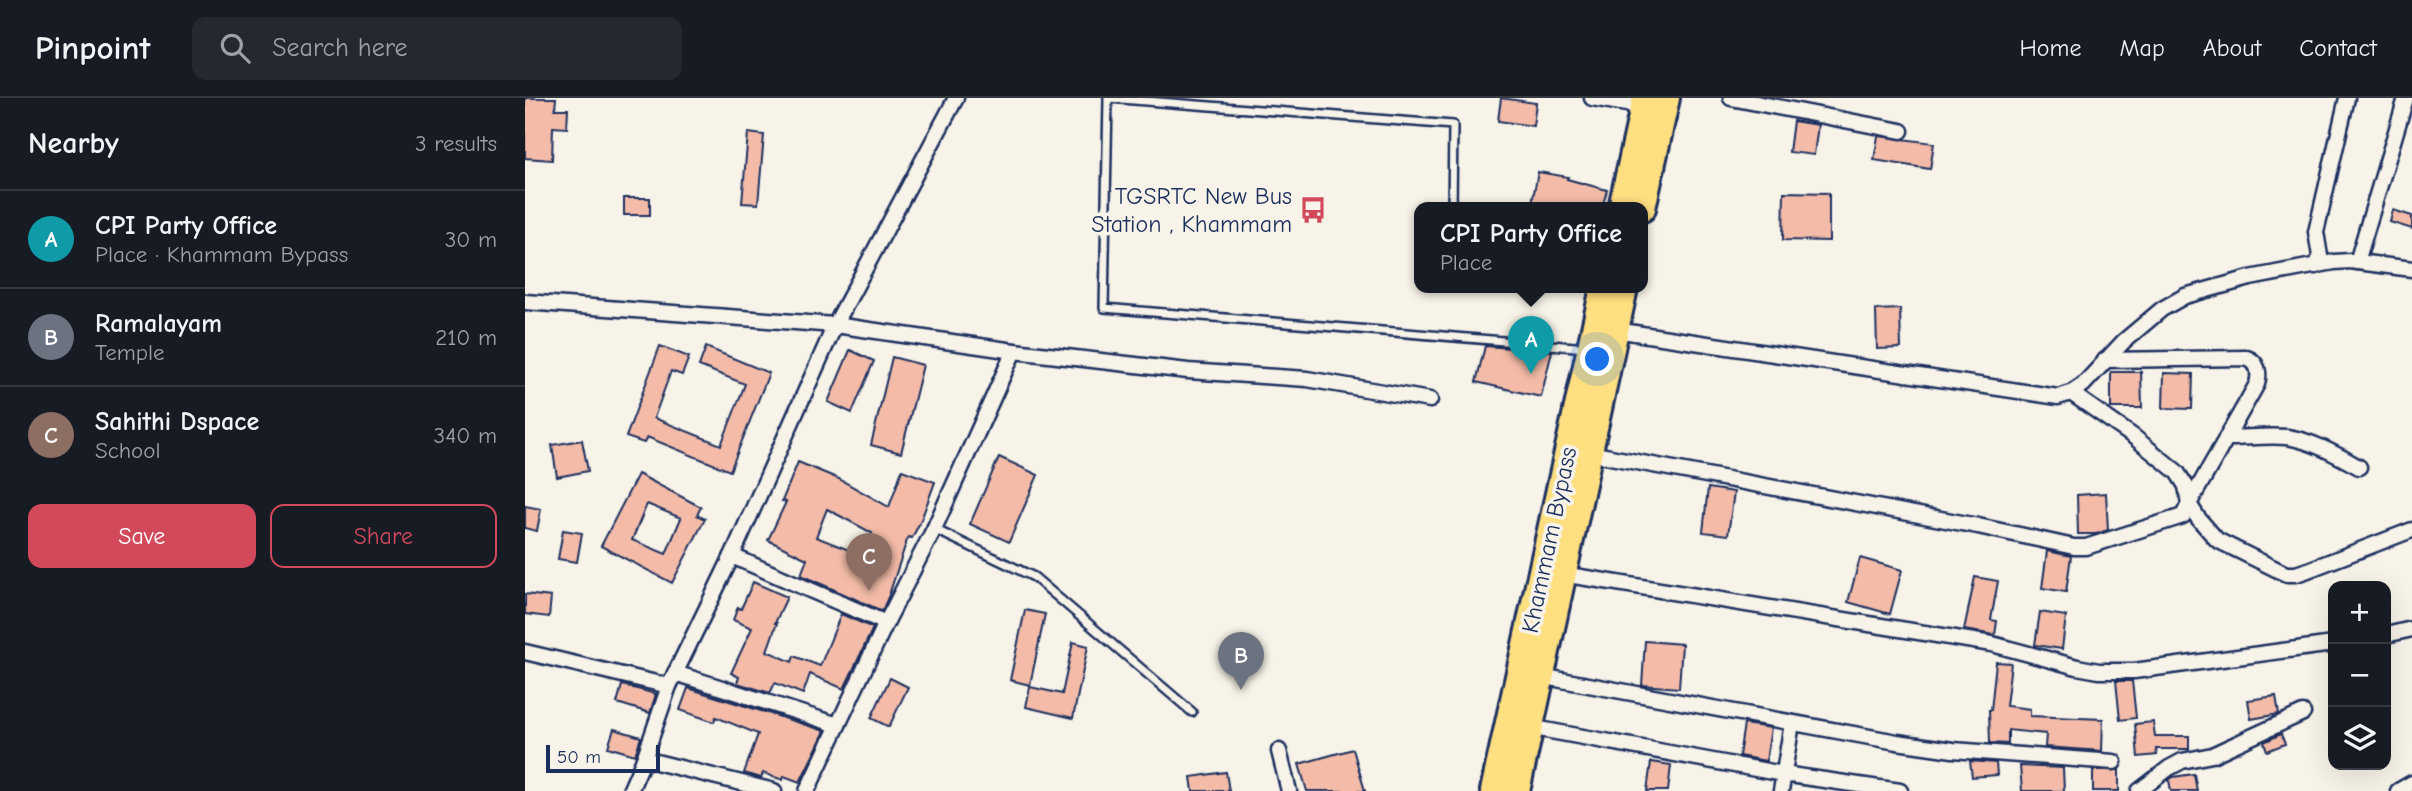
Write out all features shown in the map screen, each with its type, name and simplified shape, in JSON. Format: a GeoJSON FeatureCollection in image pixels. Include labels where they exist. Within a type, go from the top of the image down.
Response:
{"type":"FeatureCollection","features":[{"type":"Feature","properties":{"kind":"highway"},"geometry":{"type":"LineString","coordinates":[[1624,202],[1655,103]]}},
{"type":"Feature","properties":{"kind":"highway"},"geometry":{"type":"LineString","coordinates":[[1643,202],[1655,103]]}},
{"type":"Feature","properties":{"kind":"highway","name":"Khammam Bypass"},"geometry":{"type":"LineString","coordinates":[[1515,791],[1562,574],[1584,444],[1591,348],[1603,293]]}},
{"type":"Feature","properties":{"kind":"highway","name":"Khammam Bypass"},"geometry":{"type":"LineString","coordinates":[[1494,791],[1624,293]]}},
{"type":"Feature","properties":{"kind":"street"},"geometry":{"type":"LineString","coordinates":[[630,791],[672,680],[732,556],[835,325],[956,98]]}},
{"type":"Feature","properties":{"kind":"street"},"geometry":{"type":"LineString","coordinates":[[1592,98],[1655,103]]}},
{"type":"Feature","properties":{"kind":"street"},"geometry":{"type":"LineString","coordinates":[[1731,98],[1901,131]]}},
{"type":"Feature","properties":{"kind":"street"},"geometry":{"type":"LineString","coordinates":[[2316,266],[2320,256],[2316,232],[2347,98]]}},
{"type":"Feature","properties":{"kind":"street"},"geometry":{"type":"LineString","coordinates":[[2357,262],[2406,98]]}},
{"type":"Feature","properties":{"kind":"street"},"geometry":{"type":"LineString","coordinates":[[1615,330],[2058,397],[2083,385],[2105,360],[2162,309],[2185,296],[2250,278],[2334,262],[2412,269]]}},
{"type":"Feature","properties":{"kind":"street"},"geometry":{"type":"LineString","coordinates":[[525,302],[835,325],[1014,351],[1188,371],[1307,379],[1430,400]]}},
{"type":"Feature","properties":{"kind":"street"},"geometry":{"type":"LineString","coordinates":[[807,791],[885,623],[934,529],[1014,351]]}},
{"type":"Feature","properties":{"kind":"street"},"geometry":{"type":"LineString","coordinates":[[1584,444],[2074,547],[2086,547],[2183,516],[2257,384],[2258,367],[2247,358],[2105,360]]}},
{"type":"Feature","properties":{"kind":"street"},"geometry":{"type":"LineString","coordinates":[[2071,393],[2134,437],[2177,472],[2186,486],[2189,504],[2217,540],[2286,574],[2308,570],[2412,530]]}},
{"type":"Feature","properties":{"kind":"street"},"geometry":{"type":"LineString","coordinates":[[2226,438],[2294,439],[2332,453],[2359,467]]}},
{"type":"Feature","properties":{"kind":"street"},"geometry":{"type":"LineString","coordinates":[[732,556],[885,623]]}},
{"type":"Feature","properties":{"kind":"street"},"geometry":{"type":"LineString","coordinates":[[1562,574],[1991,644],[2099,671],[2147,669],[2328,645]]}},
{"type":"Feature","properties":{"kind":"street"},"geometry":{"type":"LineString","coordinates":[[2391,634],[2412,629]]}},
{"type":"Feature","properties":{"kind":"street"},"geometry":{"type":"LineString","coordinates":[[525,652],[672,680],[838,725]]}},
{"type":"Feature","properties":{"kind":"street"},"geometry":{"type":"LineString","coordinates":[[1540,676],[1953,750],[2114,762]]}},
{"type":"Feature","properties":{"kind":"street"},"geometry":{"type":"LineString","coordinates":[[2139,791],[2175,765],[2212,755],[2303,713]]}},
{"type":"Feature","properties":{"kind":"street"},"geometry":{"type":"LineString","coordinates":[[1781,791],[1791,723]]}},
{"type":"Feature","properties":{"kind":"street"},"geometry":{"type":"LineString","coordinates":[[1529,727],[1783,774],[1900,791]]}},
{"type":"Feature","properties":{"kind":"street"},"geometry":{"type":"LineString","coordinates":[[1279,751],[1289,791]]}},
{"type":"Feature","properties":{"kind":"street"},"geometry":{"type":"LineString","coordinates":[[644,759],[774,791]]}},
{"type":"Feature","properties":{"kind":"street"},"geometry":{"type":"LineString","coordinates":[[2398,791],[2412,783]]}},
{"type":"Feature","properties":{"kind":"lane"},"geometry":{"type":"LineString","coordinates":[[1451,202],[1453,125],[1108,99],[1104,308],[1591,348]]}},
{"type":"Feature","properties":{"kind":"lane"},"geometry":{"type":"LineString","coordinates":[[934,529],[1034,577],[1192,712]]}},
{"type":"Feature","properties":{"kind":"building"},"geometry":{"type":"Polygon","coordinates":[[[525,98],[556,98],[555,109],[568,109],[567,128],[553,127],[552,160],[525,158],[525,98]]]}},
{"type":"Feature","properties":{"kind":"building"},"geometry":{"type":"Polygon","coordinates":[[[1501,98],[1536,103],[1533,126],[1498,121],[1501,98]]]}},
{"type":"Feature","properties":{"kind":"building"},"geometry":{"type":"Polygon","coordinates":[[[1793,121],[1818,125],[1814,155],[1789,152],[1793,121]]]}},
{"type":"Feature","properties":{"kind":"building"},"geometry":{"type":"Polygon","coordinates":[[[748,133],[764,135],[758,204],[742,203],[748,133]]]}},
{"type":"Feature","properties":{"kind":"building"},"geometry":{"type":"Polygon","coordinates":[[[1878,136],[1934,143],[1930,169],[1874,160],[1878,136]]]}},
{"type":"Feature","properties":{"kind":"building"},"geometry":{"type":"Polygon","coordinates":[[[1538,172],[1568,177],[1567,179],[1607,190],[1604,202],[1532,202],[1538,172]]]}},
{"type":"Feature","properties":{"kind":"building"},"geometry":{"type":"Polygon","coordinates":[[[1784,192],[1829,193],[1829,241],[1783,240],[1784,192]]]}},
{"type":"Feature","properties":{"kind":"building"},"geometry":{"type":"Polygon","coordinates":[[[624,198],[650,198],[650,215],[624,215],[624,198]]]}},
{"type":"Feature","properties":{"kind":"building"},"geometry":{"type":"Polygon","coordinates":[[[2393,210],[2412,216],[2412,229],[2390,222],[2393,210]]]}},
{"type":"Feature","properties":{"kind":"building"},"geometry":{"type":"Polygon","coordinates":[[[1900,309],[1901,348],[1877,349],[1876,310],[1900,309]]]}},
{"type":"Feature","properties":{"kind":"building"},"geometry":{"type":"Polygon","coordinates":[[[660,346],[689,357],[682,375],[671,371],[654,418],[721,445],[745,384],[699,366],[706,347],[769,373],[730,471],[647,437],[644,443],[626,437],[660,346]]]}},
{"type":"Feature","properties":{"kind":"building"},"geometry":{"type":"Polygon","coordinates":[[[1485,346],[1552,351],[1541,397],[1476,382],[1485,346]]]}},
{"type":"Feature","properties":{"kind":"building"},"geometry":{"type":"Polygon","coordinates":[[[850,350],[874,361],[852,413],[828,402],[850,350]]]}},
{"type":"Feature","properties":{"kind":"building"},"geometry":{"type":"Polygon","coordinates":[[[892,357],[923,365],[901,453],[871,445],[892,357]]]}},
{"type":"Feature","properties":{"kind":"building"},"geometry":{"type":"Polygon","coordinates":[[[2111,372],[2141,372],[2142,408],[2111,408],[2111,372]]]}},
{"type":"Feature","properties":{"kind":"building"},"geometry":{"type":"Polygon","coordinates":[[[2164,373],[2193,374],[2192,409],[2163,408],[2164,373]]]}},
{"type":"Feature","properties":{"kind":"building"},"geometry":{"type":"Polygon","coordinates":[[[582,440],[588,471],[557,477],[552,445],[582,440]]]}},
{"type":"Feature","properties":{"kind":"building"},"geometry":{"type":"Polygon","coordinates":[[[999,457],[1038,475],[1009,542],[970,524],[999,457]]]}},
{"type":"Feature","properties":{"kind":"building"},"geometry":{"type":"Polygon","coordinates":[[[798,462],[839,479],[889,507],[902,470],[935,482],[921,520],[912,538],[908,537],[882,611],[801,575],[807,559],[768,540],[786,502],[782,501],[798,462]],[[827,509],[816,537],[864,556],[872,533],[827,509]]]}},
{"type":"Feature","properties":{"kind":"building"},"geometry":{"type":"Polygon","coordinates":[[[638,474],[701,507],[697,515],[705,519],[672,583],[601,546],[638,474]],[[647,504],[632,540],[666,554],[681,518],[647,504]]]}},
{"type":"Feature","properties":{"kind":"building"},"geometry":{"type":"Polygon","coordinates":[[[1708,488],[1734,492],[1728,535],[1703,532],[1708,488]]]}},
{"type":"Feature","properties":{"kind":"building"},"geometry":{"type":"Polygon","coordinates":[[[2106,493],[2108,530],[2096,534],[2078,534],[2077,495],[2106,493]]]}},
{"type":"Feature","properties":{"kind":"building"},"geometry":{"type":"Polygon","coordinates":[[[525,506],[541,509],[537,531],[525,528],[525,506]]]}},
{"type":"Feature","properties":{"kind":"building"},"geometry":{"type":"Polygon","coordinates":[[[563,530],[582,533],[577,562],[558,559],[563,530]]]}},
{"type":"Feature","properties":{"kind":"building"},"geometry":{"type":"Polygon","coordinates":[[[2047,551],[2071,556],[2066,592],[2042,588],[2047,551]]]}},
{"type":"Feature","properties":{"kind":"building"},"geometry":{"type":"Polygon","coordinates":[[[1860,558],[1902,570],[1890,614],[1848,602],[1860,558]]]}},
{"type":"Feature","properties":{"kind":"building"},"geometry":{"type":"Polygon","coordinates":[[[1975,577],[1998,581],[1991,620],[1997,621],[1995,635],[1964,630],[1975,577]]]}},
{"type":"Feature","properties":{"kind":"building"},"geometry":{"type":"Polygon","coordinates":[[[753,582],[787,597],[775,623],[767,651],[792,662],[794,656],[820,666],[841,614],[873,628],[844,689],[810,674],[803,694],[775,683],[770,693],[737,683],[739,677],[731,673],[752,628],[733,620],[753,582]]]}},
{"type":"Feature","properties":{"kind":"building"},"geometry":{"type":"Polygon","coordinates":[[[525,594],[551,597],[549,617],[525,614],[525,594]]]}},
{"type":"Feature","properties":{"kind":"building"},"geometry":{"type":"Polygon","coordinates":[[[1025,610],[1045,614],[1030,685],[1010,680],[1025,610]]]}},
{"type":"Feature","properties":{"kind":"building"},"geometry":{"type":"Polygon","coordinates":[[[2040,612],[2066,616],[2062,649],[2035,645],[2040,612]]]}},
{"type":"Feature","properties":{"kind":"building"},"geometry":{"type":"Polygon","coordinates":[[[1645,641],[1682,644],[1679,688],[1642,685],[1645,641]]]}},
{"type":"Feature","properties":{"kind":"building"},"geometry":{"type":"Polygon","coordinates":[[[1073,642],[1088,646],[1073,718],[1026,707],[1030,687],[1062,694],[1073,642]]]}},
{"type":"Feature","properties":{"kind":"building"},"geometry":{"type":"Polygon","coordinates":[[[1996,662],[2011,663],[2006,706],[2030,709],[2030,716],[2103,719],[2102,751],[2045,747],[2046,734],[2008,730],[2008,744],[1990,743],[1989,710],[1996,662]]]}},
{"type":"Feature","properties":{"kind":"building"},"geometry":{"type":"Polygon","coordinates":[[[890,678],[908,687],[889,727],[871,718],[890,678]]]}},
{"type":"Feature","properties":{"kind":"building"},"geometry":{"type":"Polygon","coordinates":[[[2116,681],[2132,681],[2136,718],[2120,720],[2116,681]]]}},
{"type":"Feature","properties":{"kind":"building"},"geometry":{"type":"Polygon","coordinates":[[[622,685],[656,694],[650,713],[617,703],[622,685]]]}},
{"type":"Feature","properties":{"kind":"building"},"geometry":{"type":"Polygon","coordinates":[[[688,688],[825,731],[800,782],[784,776],[783,780],[763,773],[761,778],[744,773],[758,734],[716,717],[714,722],[680,710],[688,688]]]}},
{"type":"Feature","properties":{"kind":"building"},"geometry":{"type":"Polygon","coordinates":[[[2276,696],[2279,714],[2251,719],[2248,700],[2276,696]]]}},
{"type":"Feature","properties":{"kind":"building"},"geometry":{"type":"Polygon","coordinates":[[[2153,722],[2155,736],[2189,736],[2189,749],[2156,749],[2157,755],[2138,757],[2135,724],[2153,722]]]}},
{"type":"Feature","properties":{"kind":"building"},"geometry":{"type":"Polygon","coordinates":[[[1744,724],[1771,728],[1766,761],[1739,756],[1744,724]]]}},
{"type":"Feature","properties":{"kind":"building"},"geometry":{"type":"Polygon","coordinates":[[[614,729],[641,737],[635,755],[608,747],[614,729]]]}},
{"type":"Feature","properties":{"kind":"building"},"geometry":{"type":"Polygon","coordinates":[[[2281,734],[2285,744],[2267,751],[2264,742],[2281,734]]]}},
{"type":"Feature","properties":{"kind":"building"},"geometry":{"type":"Polygon","coordinates":[[[1353,749],[1365,791],[1307,791],[1299,764],[1353,749]]]}},
{"type":"Feature","properties":{"kind":"building"},"geometry":{"type":"Polygon","coordinates":[[[1970,761],[1996,763],[1997,775],[1972,777],[1970,761]]]}},
{"type":"Feature","properties":{"kind":"building"},"geometry":{"type":"Polygon","coordinates":[[[1651,762],[1671,765],[1668,791],[1647,791],[1651,762]]]}},
{"type":"Feature","properties":{"kind":"building"},"geometry":{"type":"Polygon","coordinates":[[[2020,766],[2063,768],[2064,791],[2022,791],[2020,766]]]}},
{"type":"Feature","properties":{"kind":"building"},"geometry":{"type":"Polygon","coordinates":[[[2093,770],[2119,770],[2119,791],[2093,791],[2093,770]]]}},
{"type":"Feature","properties":{"kind":"building"},"geometry":{"type":"Polygon","coordinates":[[[1226,772],[1229,791],[1193,791],[1191,777],[1226,772]]]}},
{"type":"Feature","properties":{"kind":"building"},"geometry":{"type":"Polygon","coordinates":[[[2194,774],[2197,791],[2171,791],[2169,780],[2173,777],[2194,774]]]}},
{"type":"Feature","properties":{"kind":"place","name":"TGSRTC New Bus Station , Khammam"},"geometry":{"type":"Point","coordinates":[1313,210]}},
{"type":"Feature","properties":{"kind":"place","name":"CPI Party Office"},"geometry":{"type":"Point","coordinates":[1531,374]}},
{"type":"Feature","properties":{"kind":"place","name":"Sahithi Dspace"},"geometry":{"type":"Point","coordinates":[869,591]}},
{"type":"Feature","properties":{"kind":"place","name":"Ramalayam"},"geometry":{"type":"Point","coordinates":[1241,690]}}]}
